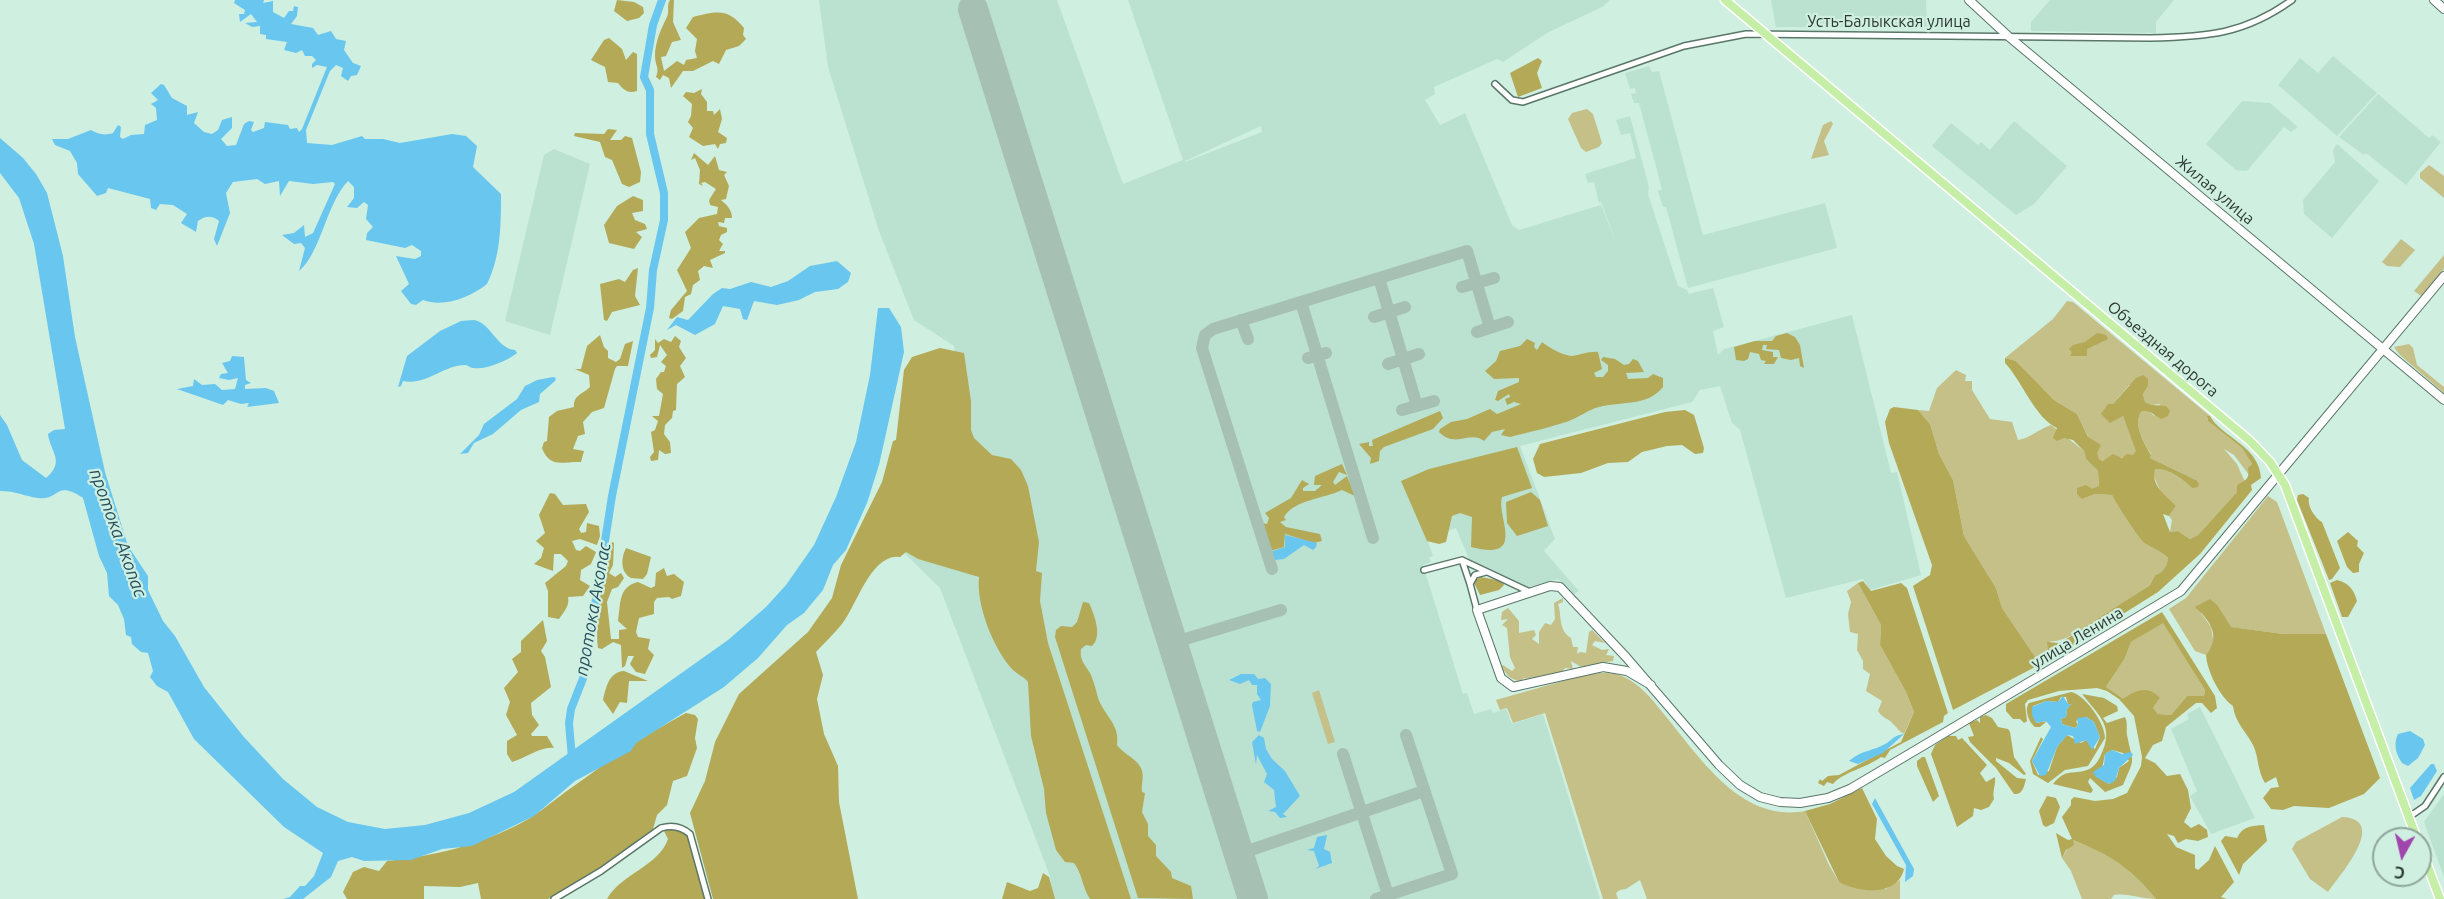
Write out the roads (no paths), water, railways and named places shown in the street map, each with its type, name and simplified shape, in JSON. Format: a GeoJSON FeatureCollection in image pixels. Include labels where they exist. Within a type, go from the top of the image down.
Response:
{"type":"FeatureCollection","features":[{"type":"Feature","properties":{"kind":"main road","name":"Объездная дорога"},"geometry":{"type":"LineString","coordinates":[[1725,0],[2250,441],[2279,474],[2413,827]]}},
{"type":"Feature","properties":{"kind":"main road"},"geometry":{"type":"LineString","coordinates":[[2432,878],[2440,899]]}},
{"type":"Feature","properties":{"kind":"street","name":"Жилая улица"},"geometry":{"type":"LineString","coordinates":[[1969,0],[2008,36],[2444,400]]}},
{"type":"Feature","properties":{"kind":"street","name":"Усть-Балыкская улица"},"geometry":{"type":"LineString","coordinates":[[1495,84],[1512,100],[1523,102],[1684,46],[1730,36],[1765,34],[2154,38],[2217,33],[2256,23],[2292,0]]}},
{"type":"Feature","properties":{"kind":"street"},"geometry":{"type":"LineString","coordinates":[[2434,0],[2444,9]]}},
{"type":"Feature","properties":{"kind":"street","name":"улица Ленина"},"geometry":{"type":"LineString","coordinates":[[1530,592],[1550,586],[1560,587],[1626,657],[1719,765],[1750,793],[1789,803],[1828,798],[1850,789],[1968,720],[2181,591],[2444,276]]}},
{"type":"Feature","properties":{"kind":"street"},"geometry":{"type":"LineString","coordinates":[[1462,560],[1501,678],[1513,687],[1591,669],[1619,668],[1651,685]]}},
{"type":"Feature","properties":{"kind":"street"},"geometry":{"type":"LineString","coordinates":[[1424,570],[1462,560],[1530,592]]}},
{"type":"Feature","properties":{"kind":"street"},"geometry":{"type":"LineString","coordinates":[[1470,584],[1479,573],[1490,573]]}},
{"type":"Feature","properties":{"kind":"street"},"geometry":{"type":"LineString","coordinates":[[1477,610],[1530,592]]}},
{"type":"Feature","properties":{"kind":"street"},"geometry":{"type":"LineString","coordinates":[[1619,668],[1626,657]]}},
{"type":"Feature","properties":{"kind":"street"},"geometry":{"type":"LineString","coordinates":[[2409,817],[2425,806],[2444,777]]}},
{"type":"Feature","properties":{"kind":"street"},"geometry":{"type":"LineString","coordinates":[[554,899],[601,871],[668,825],[686,830],[690,834],[708,899]]}},
{"type":"Feature","properties":{"kind":"water"},"geometry":{"type":"Polygon","coordinates":[[[235,0],[264,0],[263,3],[273,1],[273,12],[284,18],[289,11],[293,11],[294,6],[298,7],[297,16],[291,24],[313,28],[318,35],[331,31],[336,39],[346,41],[344,50],[353,63],[361,66],[357,75],[351,76],[348,81],[341,76],[343,68],[336,65],[330,71],[306,130],[307,143],[332,145],[362,136],[365,139],[383,139],[400,143],[452,134],[466,136],[477,146],[473,167],[501,194],[498,251],[487,284],[457,300],[440,303],[423,300],[416,305],[411,304],[401,291],[409,284],[396,256],[415,259],[421,256],[421,251],[412,245],[405,248],[366,240],[367,233],[373,227],[366,219],[368,205],[364,202],[357,208],[347,207],[354,198],[354,187],[348,181],[334,202],[313,253],[299,271],[305,248],[301,243],[294,244],[282,235],[294,233],[304,225],[305,237],[313,233],[335,184],[333,182],[313,184],[289,181],[280,196],[279,181],[265,184],[257,179],[233,182],[226,193],[230,213],[217,246],[214,239],[219,221],[214,218],[206,217],[198,221],[196,232],[181,223],[187,214],[173,205],[160,204],[156,210],[151,208],[150,199],[108,188],[106,193],[97,196],[78,174],[77,163],[70,151],[55,145],[52,139],[68,139],[91,130],[96,133],[110,134],[118,125],[121,127],[120,137],[123,139],[131,135],[144,134],[145,125],[157,120],[156,108],[151,104],[158,100],[151,93],[161,84],[172,98],[187,106],[187,115],[198,112],[194,123],[204,132],[212,134],[218,130],[222,120],[232,117],[232,128],[221,139],[227,146],[236,145],[244,124],[249,121],[254,122],[251,130],[253,132],[264,128],[265,122],[288,125],[290,129],[297,128],[299,132],[302,129],[327,67],[317,65],[312,68],[316,60],[312,56],[305,56],[302,50],[296,53],[284,50],[287,42],[266,39],[266,35],[260,34],[260,26],[252,27],[245,23],[257,22],[251,14],[240,22],[239,14],[244,14],[245,10],[234,3],[235,0]]]}},
{"type":"Feature","properties":{"kind":"water"},"geometry":{"type":"Polygon","coordinates":[[[0,138],[23,158],[47,193],[63,256],[75,337],[105,472],[128,546],[148,576],[148,590],[163,621],[175,636],[204,687],[243,736],[283,779],[317,807],[348,822],[385,829],[425,825],[469,813],[514,792],[728,640],[766,607],[786,585],[814,545],[836,497],[856,442],[870,375],[878,308],[889,308],[901,327],[904,352],[879,465],[867,503],[846,550],[833,565],[823,590],[804,613],[787,625],[758,658],[724,687],[636,743],[631,751],[575,781],[534,816],[472,846],[442,849],[411,860],[364,861],[352,857],[338,861],[331,877],[303,899],[283,899],[290,897],[300,886],[305,886],[314,876],[323,853],[284,827],[194,739],[168,692],[157,686],[150,677],[153,671],[148,653],[141,652],[132,644],[131,637],[126,635],[124,619],[118,605],[109,596],[107,573],[99,556],[83,498],[67,490],[45,498],[0,491],[0,415],[7,425],[22,460],[46,478],[52,472],[56,461],[48,434],[54,430],[65,429],[34,244],[19,198],[0,173],[0,138]]]}},
{"type":"Feature","properties":{"kind":"water"},"geometry":{"type":"Polygon","coordinates":[[[837,261],[851,273],[848,282],[838,289],[815,292],[799,300],[777,305],[754,301],[747,320],[743,319],[740,309],[723,306],[715,324],[695,335],[676,325],[667,330],[677,317],[688,320],[722,288],[730,289],[751,282],[771,287],[788,281],[810,266],[837,261]]]}},
{"type":"Feature","properties":{"kind":"water"},"geometry":{"type":"Polygon","coordinates":[[[474,320],[485,326],[503,345],[517,353],[490,366],[472,368],[465,365],[457,366],[419,381],[403,381],[398,387],[407,356],[440,331],[461,321],[474,320]]]}},
{"type":"Feature","properties":{"kind":"water"},"geometry":{"type":"Polygon","coordinates":[[[232,356],[244,357],[246,380],[251,383],[245,385],[245,389],[266,388],[274,391],[279,403],[247,407],[249,403],[241,404],[228,400],[223,405],[177,389],[193,386],[194,379],[202,385],[215,384],[222,390],[235,389],[238,378],[229,380],[219,378],[221,374],[228,373],[222,363],[230,361],[232,356]]]}},
{"type":"Feature","properties":{"kind":"water"},"geometry":{"type":"Polygon","coordinates":[[[556,378],[555,381],[540,394],[539,402],[521,410],[493,434],[474,443],[468,453],[460,454],[479,435],[484,424],[517,399],[525,386],[537,380],[556,378]]]}},
{"type":"Feature","properties":{"kind":"water"},"geometry":{"type":"Polygon","coordinates":[[[1285,535],[1317,543],[1316,547],[1313,550],[1304,545],[1284,559],[1275,560],[1270,552],[1285,547],[1285,535]]]}},
{"type":"Feature","properties":{"kind":"water"},"geometry":{"type":"Polygon","coordinates":[[[1241,674],[1254,674],[1258,679],[1265,678],[1271,684],[1270,706],[1260,732],[1257,731],[1252,705],[1253,702],[1261,700],[1257,694],[1257,685],[1252,685],[1249,680],[1240,684],[1229,680],[1241,674]]]}},
{"type":"Feature","properties":{"kind":"water"},"geometry":{"type":"Polygon","coordinates":[[[2063,696],[2068,704],[2071,704],[2067,709],[2066,717],[2061,719],[2062,724],[2075,728],[2078,725],[2077,718],[2086,717],[2094,722],[2100,737],[2092,750],[2086,740],[2075,744],[2073,736],[2067,735],[2057,747],[2046,775],[2040,776],[2032,761],[2051,727],[2046,721],[2036,723],[2032,715],[2032,707],[2046,701],[2058,702],[2063,696]]]}},
{"type":"Feature","properties":{"kind":"water"},"geometry":{"type":"Polygon","coordinates":[[[2410,731],[2423,739],[2425,745],[2418,758],[2408,766],[2400,760],[2396,741],[2398,734],[2410,731]]]}},
{"type":"Feature","properties":{"kind":"water"},"geometry":{"type":"Polygon","coordinates":[[[1904,734],[1883,753],[1858,764],[1849,761],[1858,755],[1904,734]]]}},
{"type":"Feature","properties":{"kind":"water"},"geometry":{"type":"Polygon","coordinates":[[[1259,735],[1264,738],[1266,749],[1272,759],[1285,771],[1300,796],[1283,814],[1287,817],[1280,818],[1275,812],[1268,811],[1276,807],[1274,790],[1264,782],[1267,774],[1257,755],[1256,765],[1252,742],[1259,735]]]}},
{"type":"Feature","properties":{"kind":"water"},"geometry":{"type":"Polygon","coordinates":[[[2112,750],[2122,754],[2131,752],[2133,755],[2119,768],[2115,781],[2109,784],[2096,777],[2093,772],[2104,765],[2105,754],[2112,750]]]}},
{"type":"Feature","properties":{"kind":"water"},"geometry":{"type":"Polygon","coordinates":[[[2431,764],[2434,764],[2437,771],[2421,796],[2414,800],[2410,788],[2431,764]]]}},
{"type":"Feature","properties":{"kind":"water"},"geometry":{"type":"Polygon","coordinates":[[[1875,798],[1914,869],[1913,876],[1905,882],[1906,865],[1872,804],[1875,798]]]}},
{"type":"Feature","properties":{"kind":"water"},"geometry":{"type":"Polygon","coordinates":[[[1327,835],[1324,849],[1330,852],[1332,863],[1315,869],[1319,866],[1314,851],[1307,850],[1314,848],[1317,837],[1327,835]]]}},
{"type":"Feature","properties":{"kind":"waterway","name":"протока Акопас"},"geometry":{"type":"LineString","coordinates":[[572,758],[569,723],[571,709],[584,676],[612,496],[650,308],[653,270],[664,220],[664,193],[650,134],[650,90],[644,77],[653,25],[662,0]]}}]}
